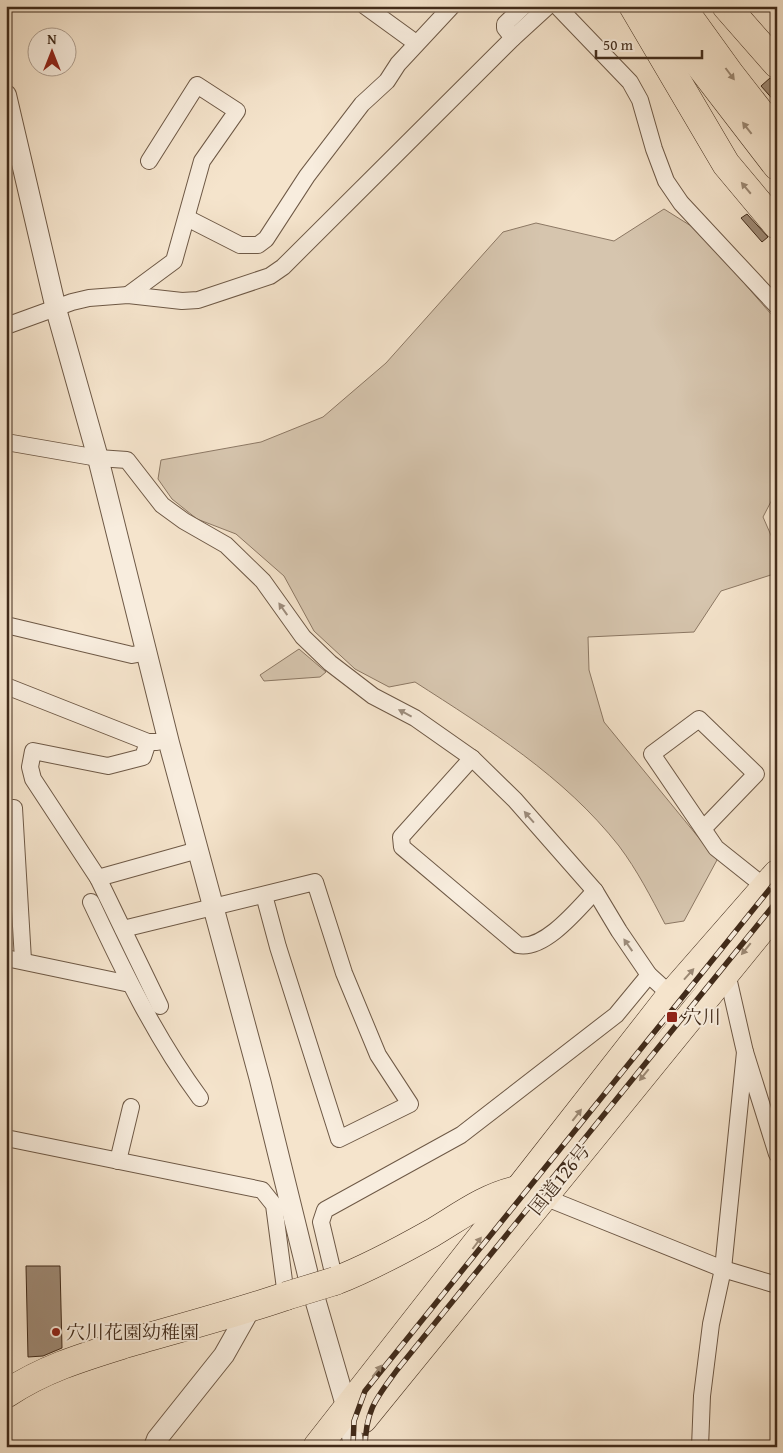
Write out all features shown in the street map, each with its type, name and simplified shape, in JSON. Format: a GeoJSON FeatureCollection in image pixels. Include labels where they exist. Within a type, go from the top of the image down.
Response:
{"type":"FeatureCollection","features":[{"type":"Feature","properties":{"kind":"highway"},"geometry":{"type":"LineString","coordinates":[[633,6],[726,164],[777,225]]}},
{"type":"Feature","properties":{"kind":"highway"},"geometry":{"type":"LineString","coordinates":[[654,6],[777,166]]}},
{"type":"Feature","properties":{"kind":"highway"},"geometry":{"type":"LineString","coordinates":[[681,6],[777,134]]}},
{"type":"Feature","properties":{"kind":"highway"},"geometry":{"type":"LineString","coordinates":[[726,6],[777,64]]}},
{"type":"Feature","properties":{"kind":"highway","name":"国道126号"},"geometry":{"type":"LineString","coordinates":[[348,1434],[517,1190],[671,995],[771,880]]}},
{"type":"Feature","properties":{"kind":"highway","name":"国道126号"},"geometry":{"type":"LineString","coordinates":[[317,1447],[348,1434],[544,1198],[777,910]]}},
{"type":"Feature","properties":{"kind":"highway","name":"国道126号"},"geometry":{"type":"LineString","coordinates":[[6,1394],[29,1379],[68,1362],[250,1309],[335,1281],[370,1267],[475,1206],[504,1193],[517,1190]]}},
{"type":"Feature","properties":{"kind":"street"},"geometry":{"type":"LineString","coordinates":[[365,6],[416,43]]}},
{"type":"Feature","properties":{"kind":"street"},"geometry":{"type":"LineString","coordinates":[[187,218],[240,245],[258,244],[266,239],[312,169],[362,104],[387,81],[398,64],[416,43],[452,6]]}},
{"type":"Feature","properties":{"kind":"street"},"geometry":{"type":"LineString","coordinates":[[513,38],[505,28],[505,24],[524,6]]}},
{"type":"Feature","properties":{"kind":"street"},"geometry":{"type":"LineString","coordinates":[[6,326],[88,298],[128,295],[182,301],[198,300],[270,276],[283,268],[513,38],[548,6]]}},
{"type":"Feature","properties":{"kind":"street"},"geometry":{"type":"LineString","coordinates":[[557,6],[630,82],[640,100],[654,149],[666,181],[681,203],[777,306]]}},
{"type":"Feature","properties":{"kind":"street"},"geometry":{"type":"LineString","coordinates":[[128,295],[174,261],[202,161],[237,111],[197,86],[149,161]]}},
{"type":"Feature","properties":{"kind":"street"},"geometry":{"type":"LineString","coordinates":[[6,94],[56,309],[98,458],[170,743],[260,1080],[348,1434]]}},
{"type":"Feature","properties":{"kind":"street"},"geometry":{"type":"LineString","coordinates":[[6,442],[98,458],[127,460],[162,505],[184,521],[226,545],[263,581],[303,637],[330,663],[373,696],[415,718],[472,758],[515,800],[595,891],[619,932],[649,975],[671,995]]}},
{"type":"Feature","properties":{"kind":"street"},"geometry":{"type":"LineString","coordinates":[[6,625],[132,655],[148,652]]}},
{"type":"Feature","properties":{"kind":"street"},"geometry":{"type":"LineString","coordinates":[[6,686],[148,742],[170,743]]}},
{"type":"Feature","properties":{"kind":"street"},"geometry":{"type":"LineString","coordinates":[[703,829],[756,774],[699,719],[652,754],[703,829],[716,848],[771,880]]}},
{"type":"Feature","properties":{"kind":"street"},"geometry":{"type":"LineString","coordinates":[[148,742],[143,757],[108,766],[33,751],[30,766],[33,779],[98,878],[160,1006]]}},
{"type":"Feature","properties":{"kind":"street"},"geometry":{"type":"LineString","coordinates":[[472,758],[401,837],[402,846],[518,945],[529,947],[560,928],[595,891]]}},
{"type":"Feature","properties":{"kind":"street"},"geometry":{"type":"LineString","coordinates":[[6,809],[14,808],[23,960]]}},
{"type":"Feature","properties":{"kind":"street"},"geometry":{"type":"LineString","coordinates":[[98,878],[198,850]]}},
{"type":"Feature","properties":{"kind":"street"},"geometry":{"type":"LineString","coordinates":[[123,929],[264,894],[315,882],[344,973],[378,1054],[410,1104],[339,1139],[278,947],[264,894]]}},
{"type":"Feature","properties":{"kind":"street"},"geometry":{"type":"LineString","coordinates":[[91,902],[130,984],[162,1043],[200,1098]]}},
{"type":"Feature","properties":{"kind":"street"},"geometry":{"type":"LineString","coordinates":[[6,958],[23,960],[130,984]]}},
{"type":"Feature","properties":{"kind":"street"},"geometry":{"type":"LineString","coordinates":[[727,973],[745,1052],[777,1154]]}},
{"type":"Feature","properties":{"kind":"street"},"geometry":{"type":"LineString","coordinates":[[335,1281],[321,1222],[325,1210],[461,1135],[616,1015],[649,975]]}},
{"type":"Feature","properties":{"kind":"street"},"geometry":{"type":"LineString","coordinates":[[700,1447],[702,1396],[711,1324],[723,1269],[745,1052]]}},
{"type":"Feature","properties":{"kind":"street"},"geometry":{"type":"LineString","coordinates":[[118,1160],[131,1107]]}},
{"type":"Feature","properties":{"kind":"street"},"geometry":{"type":"LineString","coordinates":[[6,1138],[262,1190],[274,1205],[286,1296]]}},
{"type":"Feature","properties":{"kind":"street"},"geometry":{"type":"LineString","coordinates":[[544,1198],[723,1269],[777,1285]]}},
{"type":"Feature","properties":{"kind":"street"},"geometry":{"type":"LineString","coordinates":[[154,1447],[158,1439],[224,1355],[250,1309]]}},
{"type":"Feature","properties":{"kind":"shaded area"},"geometry":{"type":"Polygon","coordinates":[[[664,209],[699,231],[777,321],[777,490],[763,517],[777,549],[777,573],[721,591],[694,632],[588,637],[589,670],[604,722],[717,860],[684,921],[665,924],[626,855],[574,797],[524,755],[415,682],[389,687],[355,669],[314,631],[284,576],[236,534],[197,519],[172,499],[158,479],[161,460],[261,442],[323,417],[386,363],[503,232],[536,223],[614,241],[664,209]]]}},
{"type":"Feature","properties":{"kind":"shaded area"},"geometry":{"type":"Polygon","coordinates":[[[299,649],[326,672],[320,677],[264,681],[260,675],[299,649]]]}},
{"type":"Feature","properties":{"kind":"building"},"geometry":{"type":"Polygon","coordinates":[[[770,78],[777,79],[777,104],[761,86],[770,78]]]}},
{"type":"Feature","properties":{"kind":"building"},"geometry":{"type":"Polygon","coordinates":[[[747,214],[768,237],[762,242],[741,218],[747,214]]]}},
{"type":"Feature","properties":{"kind":"building"},"geometry":{"type":"Polygon","coordinates":[[[26,1266],[60,1266],[62,1348],[43,1356],[28,1357],[26,1266]]]}},
{"type":"Feature","properties":{"kind":"railway"},"geometry":{"type":"LineString","coordinates":[[353,1447],[354,1421],[365,1391],[777,880]]}},
{"type":"Feature","properties":{"kind":"railway"},"geometry":{"type":"LineString","coordinates":[[365,1447],[367,1423],[370,1414],[378,1397],[397,1370],[777,901]]}},
{"type":"Feature","properties":{"kind":"place","name":"穴川"},"geometry":{"type":"Point","coordinates":[672,1017]}},
{"type":"Feature","properties":{"kind":"place","name":"穴川花園幼稚園"},"geometry":{"type":"Point","coordinates":[56,1332]}}]}
